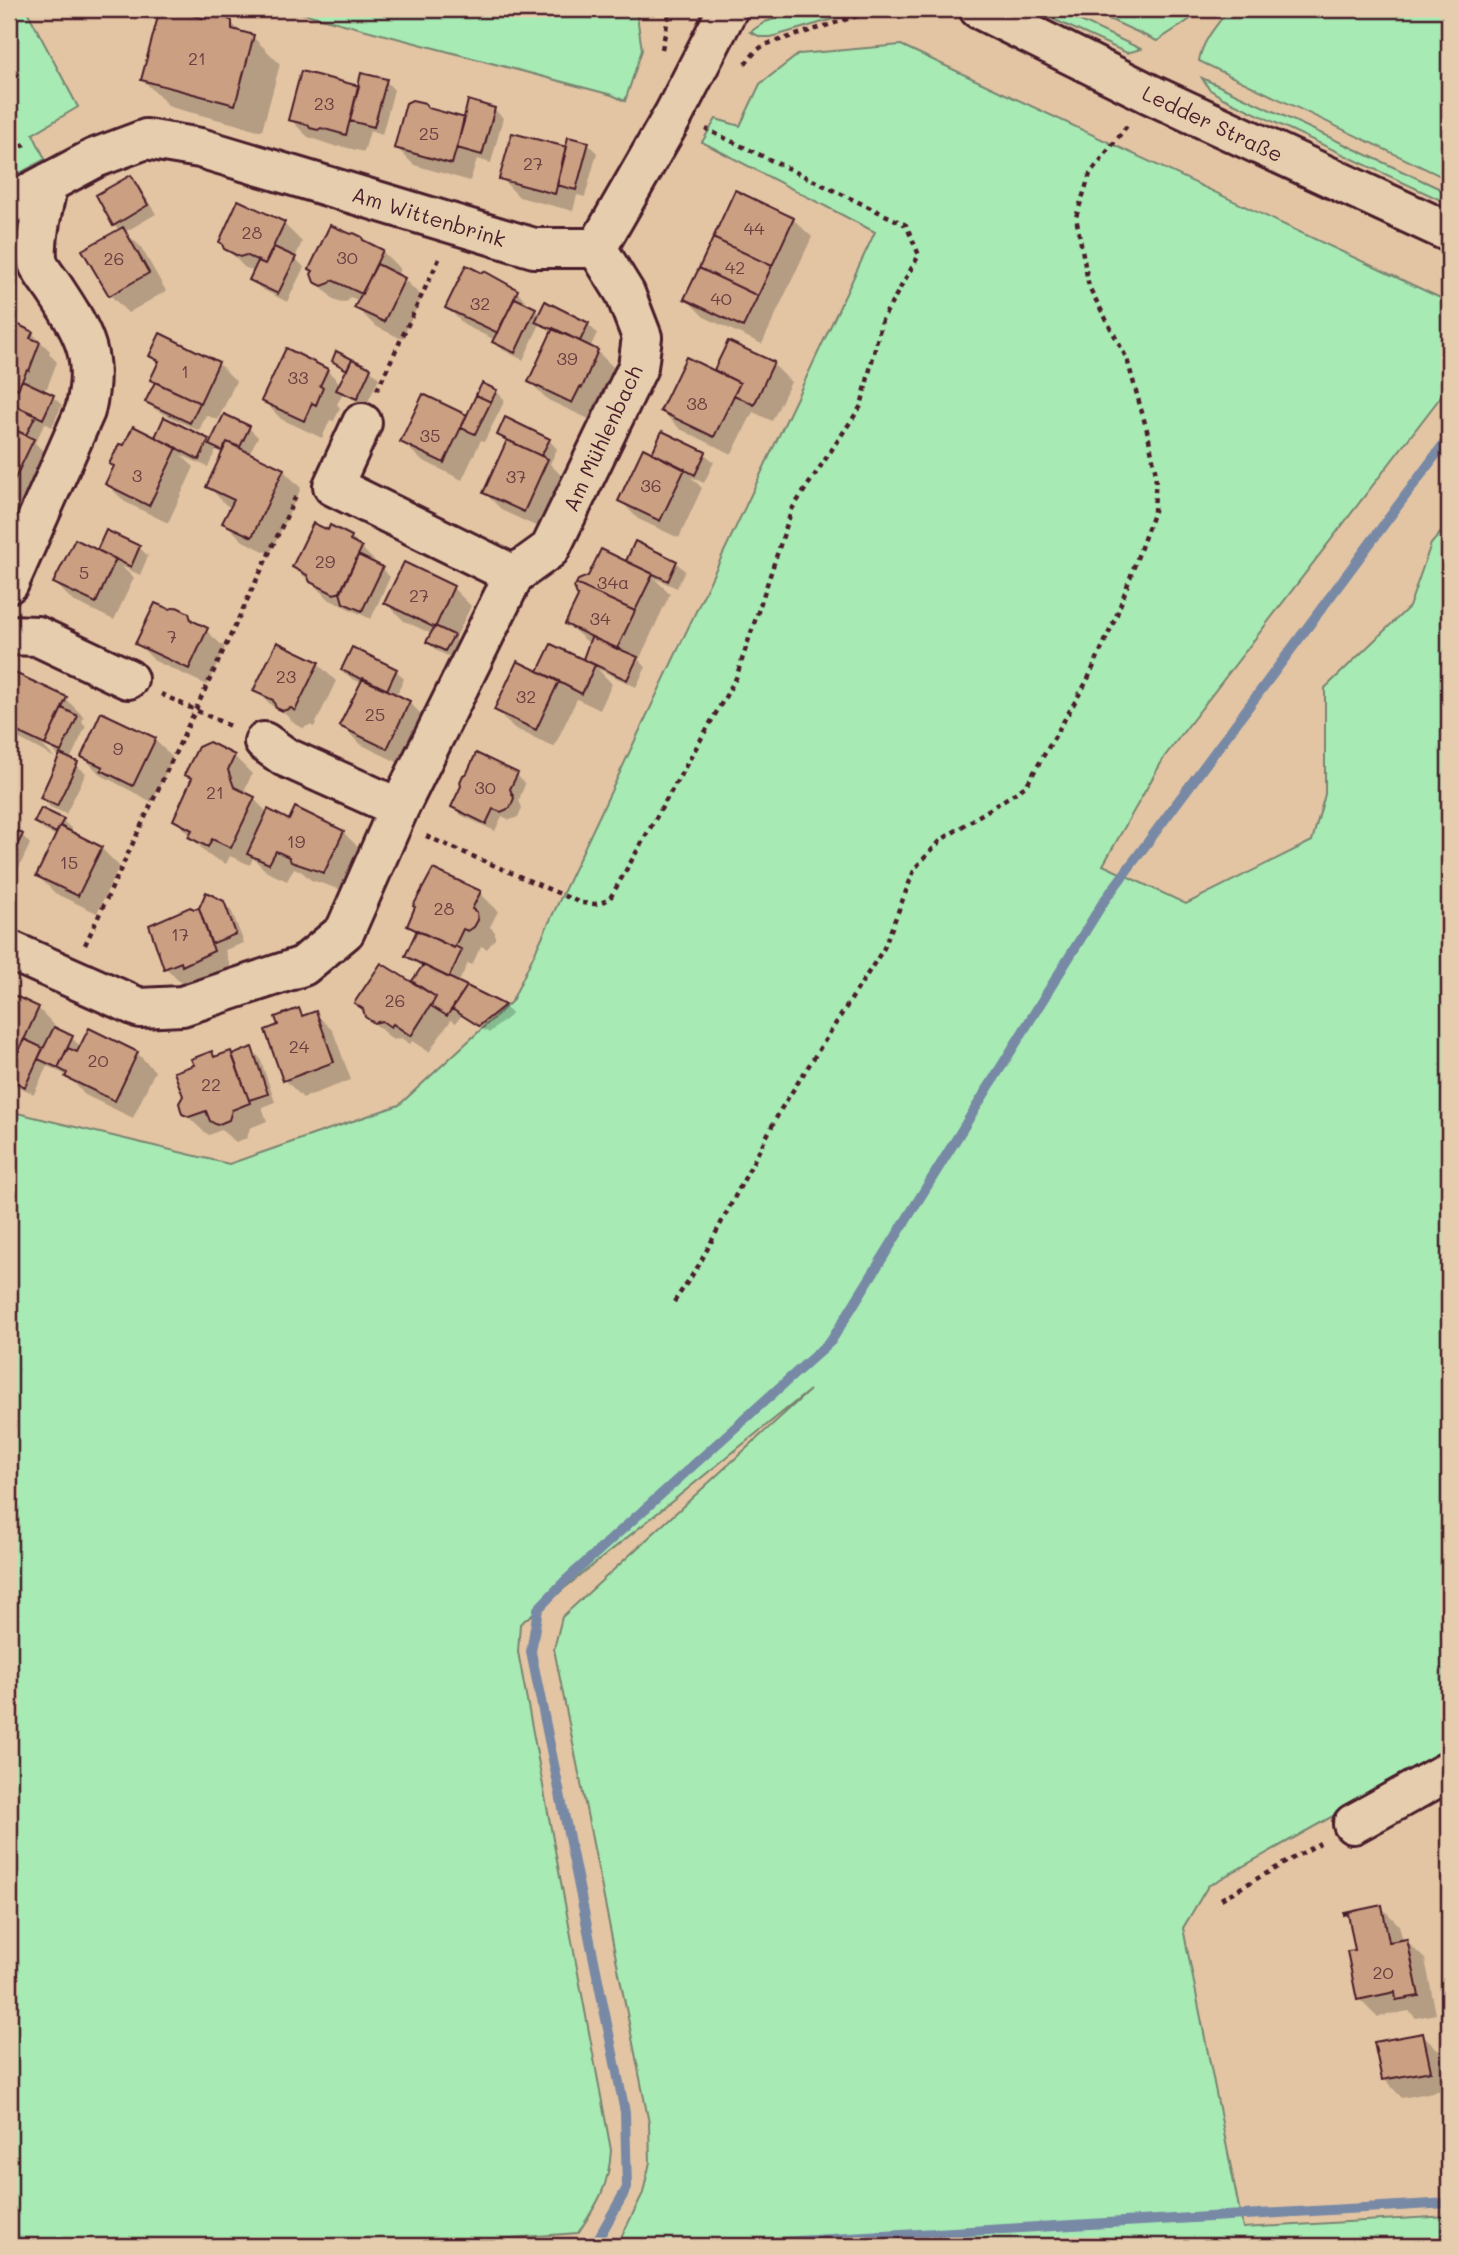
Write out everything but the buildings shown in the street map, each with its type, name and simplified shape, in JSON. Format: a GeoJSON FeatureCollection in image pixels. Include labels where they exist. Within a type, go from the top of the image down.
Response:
{"type":"FeatureCollection","features":[{"type":"Feature","properties":{"kind":"street"},"geometry":{"type":"LineString","coordinates":[[597,248],[674,114],[728,9]]}},
{"type":"Feature","properties":{"kind":"street","name":"Ledder Straße"},"geometry":{"type":"LineString","coordinates":[[979,9],[1150,93],[1449,232]]}},
{"type":"Feature","properties":{"kind":"street","name":"Am Wittenbrink"},"geometry":{"type":"LineString","coordinates":[[9,204],[95,158],[146,139],[200,148],[534,248],[597,248]]}},
{"type":"Feature","properties":{"kind":"street"},"geometry":{"type":"LineString","coordinates":[[9,583],[85,411],[91,386],[89,354],[79,327],[24,255],[39,229],[48,183]]}},
{"type":"Feature","properties":{"kind":"street","name":"Am Mühlenbach"},"geometry":{"type":"LineString","coordinates":[[9,950],[140,1008],[182,1006],[303,965],[345,931],[399,808],[514,575],[551,549],[638,367],[642,337],[625,293],[597,248]]}},
{"type":"Feature","properties":{"kind":"street"},"geometry":{"type":"LineString","coordinates":[[362,423],[333,486],[514,575]]}},
{"type":"Feature","properties":{"kind":"street"},"geometry":{"type":"LineString","coordinates":[[9,635],[37,636],[128,679]]}},
{"type":"Feature","properties":{"kind":"street"},"geometry":{"type":"LineString","coordinates":[[264,742],[285,757],[399,808]]}},
{"type":"Feature","properties":{"kind":"street"},"geometry":{"type":"LineString","coordinates":[[1353,1824],[1449,1771]]}},
{"type":"Feature","properties":{"kind":"path"},"geometry":{"type":"LineString","coordinates":[[661,53],[670,9]]}},
{"type":"Feature","properties":{"kind":"path"},"geometry":{"type":"LineString","coordinates":[[741,70],[755,51],[764,45],[880,9]]}},
{"type":"Feature","properties":{"kind":"path"},"geometry":{"type":"LineString","coordinates":[[674,1302],[699,1265],[781,1109],[884,948],[915,868],[941,840],[1026,786],[1087,681],[1116,617],[1154,511],[1156,474],[1128,359],[1089,287],[1076,217],[1090,174],[1150,93]]}},
{"type":"Feature","properties":{"kind":"path"},"geometry":{"type":"LineString","coordinates":[[399,808],[427,837],[452,848],[581,903],[595,904],[609,900],[736,678],[792,509],[861,406],[882,320],[919,254],[906,225],[674,114]]}},
{"type":"Feature","properties":{"kind":"path"},"geometry":{"type":"LineString","coordinates":[[362,423],[456,223]]}},
{"type":"Feature","properties":{"kind":"path"},"geometry":{"type":"LineString","coordinates":[[70,978],[300,489],[333,486]]}},
{"type":"Feature","properties":{"kind":"path"},"geometry":{"type":"LineString","coordinates":[[128,679],[264,742]]}},
{"type":"Feature","properties":{"kind":"path"},"geometry":{"type":"LineString","coordinates":[[1221,1899],[1353,1824]]}},
{"type":"Feature","properties":{"kind":"green space"},"geometry":{"type":"Polygon","coordinates":[[[9,9],[26,9],[78,107],[33,134],[45,159],[9,179],[9,9]]]}},
{"type":"Feature","properties":{"kind":"green space"},"geometry":{"type":"Polygon","coordinates":[[[297,9],[636,9],[642,50],[625,101],[612,95],[298,12],[297,9]]]}},
{"type":"Feature","properties":{"kind":"green space"},"geometry":{"type":"Polygon","coordinates":[[[806,9],[868,9],[771,37],[761,37],[750,32],[765,22],[806,9]]]}},
{"type":"Feature","properties":{"kind":"green space"},"geometry":{"type":"Polygon","coordinates":[[[1031,9],[1055,9],[1141,49],[1127,53],[1031,9]]]}},
{"type":"Feature","properties":{"kind":"green space"},"geometry":{"type":"Polygon","coordinates":[[[1087,9],[1199,9],[1189,20],[1157,41],[1087,9]]]}},
{"type":"Feature","properties":{"kind":"green space"},"geometry":{"type":"Polygon","coordinates":[[[1229,9],[1449,9],[1449,180],[1199,61],[1207,40],[1229,9]]]}},
{"type":"Feature","properties":{"kind":"green space"},"geometry":{"type":"Polygon","coordinates":[[[901,45],[1449,302],[1449,386],[1165,756],[1103,865],[1186,904],[1312,841],[1325,794],[1325,688],[1409,607],[1431,544],[1449,523],[1449,1751],[1208,1886],[1183,1928],[1243,2228],[1449,2216],[1449,2246],[617,2246],[643,2193],[650,2162],[649,2123],[554,1649],[562,1617],[810,1390],[520,1624],[518,1652],[611,2150],[608,2174],[601,2194],[578,2233],[402,2246],[9,2246],[9,1111],[229,1164],[399,1105],[512,1001],[875,232],[702,142],[716,119],[740,126],[760,84],[799,54],[901,45]]]}},
{"type":"Feature","properties":{"kind":"green space"},"geometry":{"type":"Polygon","coordinates":[[[1202,78],[1449,193],[1449,204],[1223,98],[1209,89],[1202,78]]]}},
{"type":"Feature","properties":{"kind":"waterway"},"geometry":{"type":"LineString","coordinates":[[582,2246],[598,2239],[627,2188],[625,2112],[531,1652],[538,1609],[565,1581],[831,1341],[1104,901],[1449,437]]}},
{"type":"Feature","properties":{"kind":"waterway"},"geometry":{"type":"LineString","coordinates":[[713,2246],[1449,2203]]}}]}
